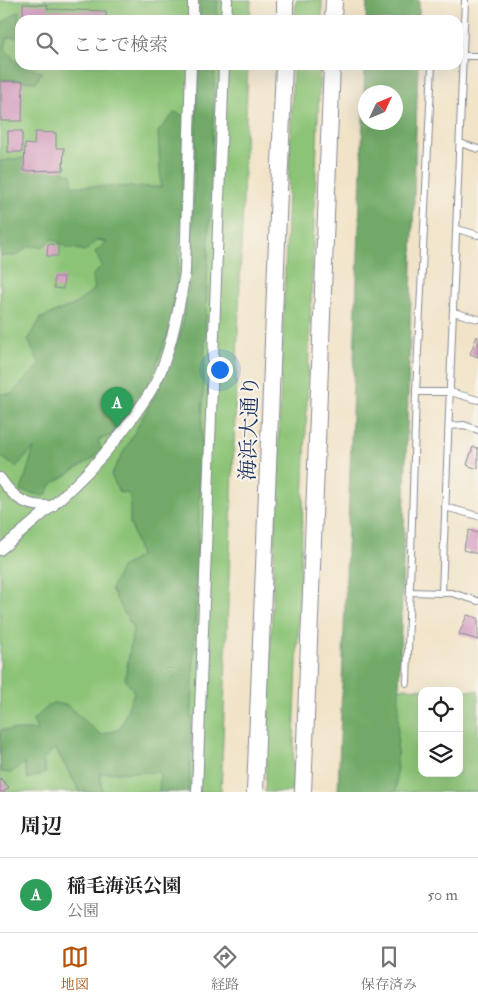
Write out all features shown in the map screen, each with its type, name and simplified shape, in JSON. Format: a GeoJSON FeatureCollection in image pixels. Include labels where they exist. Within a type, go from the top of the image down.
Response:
{"type":"FeatureCollection","features":[{"type":"Feature","properties":{"kind":"street"},"geometry":{"type":"LineString","coordinates":[[193,15],[194,0]]}},
{"type":"Feature","properties":{"kind":"street"},"geometry":{"type":"LineString","coordinates":[[226,15],[227,0]]}},
{"type":"Feature","properties":{"kind":"street"},"geometry":{"type":"LineString","coordinates":[[285,0],[285,15]]}},
{"type":"Feature","properties":{"kind":"street"},"geometry":{"type":"LineString","coordinates":[[333,15],[334,0]]}},
{"type":"Feature","properties":{"kind":"street"},"geometry":{"type":"LineString","coordinates":[[0,550],[53,506],[106,455],[148,397],[162,368],[180,304],[185,272],[191,70]]}},
{"type":"Feature","properties":{"kind":"street"},"geometry":{"type":"LineString","coordinates":[[197,792],[224,70]]}},
{"type":"Feature","properties":{"kind":"street","name":"海浜大通り"},"geometry":{"type":"LineString","coordinates":[[255,792],[284,70]]}},
{"type":"Feature","properties":{"kind":"street"},"geometry":{"type":"LineString","coordinates":[[303,792],[332,70]]}},
{"type":"Feature","properties":{"kind":"street"},"geometry":{"type":"LineString","coordinates":[[0,478],[9,491],[23,502],[34,507],[53,506]]}},
{"type":"Feature","properties":{"kind":"lane"},"geometry":{"type":"LineString","coordinates":[[463,22],[465,0]]}},
{"type":"Feature","properties":{"kind":"lane"},"geometry":{"type":"LineString","coordinates":[[463,56],[478,56]]}},
{"type":"Feature","properties":{"kind":"lane"},"geometry":{"type":"LineString","coordinates":[[407,683],[416,392],[432,70]]}},
{"type":"Feature","properties":{"kind":"lane"},"geometry":{"type":"LineString","coordinates":[[442,593],[460,143],[460,70]]}},
{"type":"Feature","properties":{"kind":"lane"},"geometry":{"type":"LineString","coordinates":[[460,143],[478,149]]}},
{"type":"Feature","properties":{"kind":"lane"},"geometry":{"type":"LineString","coordinates":[[456,229],[478,235]]}},
{"type":"Feature","properties":{"kind":"lane"},"geometry":{"type":"LineString","coordinates":[[453,312],[478,319]]}},
{"type":"Feature","properties":{"kind":"lane"},"geometry":{"type":"LineString","coordinates":[[416,392],[450,392],[478,400]]}},
{"type":"Feature","properties":{"kind":"lane"},"geometry":{"type":"LineString","coordinates":[[449,426],[464,425],[478,430]]}},
{"type":"Feature","properties":{"kind":"lane"},"geometry":{"type":"LineString","coordinates":[[445,507],[478,516]]}},
{"type":"Feature","properties":{"kind":"lane"},"geometry":{"type":"LineString","coordinates":[[410,592],[452,594],[478,601]]}},
{"type":"Feature","properties":{"kind":"green space"},"geometry":{"type":"Polygon","coordinates":[[[0,0],[251,0],[250,15],[15,15],[15,70],[248,70],[221,792],[0,792],[0,0]]]}},
{"type":"Feature","properties":{"kind":"green space"},"geometry":{"type":"Polygon","coordinates":[[[200,0],[218,0],[217,15],[200,15],[200,0]]]}},
{"type":"Feature","properties":{"kind":"green space"},"geometry":{"type":"Polygon","coordinates":[[[296,0],[322,0],[322,15],[295,15],[296,0]]]}},
{"type":"Feature","properties":{"kind":"green space"},"geometry":{"type":"Polygon","coordinates":[[[367,0],[419,0],[419,15],[366,15],[367,0]]]}},
{"type":"Feature","properties":{"kind":"green space"},"geometry":{"type":"Polygon","coordinates":[[[19,11],[19,15],[15,15],[15,37],[8,37],[5,49],[15,60],[15,70],[35,70],[42,72],[36,82],[0,80],[0,22],[2,23],[19,11]]]}},
{"type":"Feature","properties":{"kind":"green space"},"geometry":{"type":"Polygon","coordinates":[[[198,70],[215,70],[189,792],[159,792],[160,772],[100,773],[102,791],[108,792],[80,792],[55,748],[43,760],[46,773],[28,779],[24,763],[11,773],[0,772],[0,730],[37,730],[33,720],[52,703],[67,705],[101,735],[120,729],[134,692],[125,679],[133,629],[111,589],[121,568],[140,556],[130,522],[130,494],[119,492],[111,475],[160,386],[180,336],[191,273],[198,70]]]}},
{"type":"Feature","properties":{"kind":"green space"},"geometry":{"type":"Polygon","coordinates":[[[293,70],[320,70],[292,792],[265,792],[293,70]]]}},
{"type":"Feature","properties":{"kind":"green space"},"geometry":{"type":"Polygon","coordinates":[[[365,70],[418,70],[396,792],[338,792],[363,130],[403,130],[403,85],[364,85],[365,70]]]}},
{"type":"Feature","properties":{"kind":"green space"},"geometry":{"type":"Polygon","coordinates":[[[175,112],[186,117],[178,270],[172,322],[146,393],[115,434],[98,440],[102,453],[52,484],[45,496],[21,491],[34,448],[16,467],[0,456],[0,394],[11,394],[40,365],[28,340],[41,318],[76,304],[95,288],[92,276],[102,266],[95,252],[107,242],[97,240],[85,251],[67,247],[53,239],[42,247],[29,246],[16,256],[0,256],[0,161],[32,157],[72,175],[72,186],[161,187],[158,132],[175,112]]]}},
{"type":"Feature","properties":{"kind":"green space"},"geometry":{"type":"Polygon","coordinates":[[[377,687],[418,689],[418,777],[463,777],[463,690],[478,691],[478,792],[373,792],[377,687]]]}},
{"type":"Feature","properties":{"kind":"building"},"geometry":{"type":"Polygon","coordinates":[[[23,4],[48,5],[47,9],[106,11],[106,15],[23,15],[23,4]]]}},
{"type":"Feature","properties":{"kind":"building"},"geometry":{"type":"Polygon","coordinates":[[[1,81],[23,81],[22,121],[1,121],[1,81]]]}},
{"type":"Feature","properties":{"kind":"building"},"geometry":{"type":"Polygon","coordinates":[[[8,131],[22,131],[22,152],[8,152],[8,131]]]}},
{"type":"Feature","properties":{"kind":"building"},"geometry":{"type":"Polygon","coordinates":[[[35,132],[56,133],[56,148],[64,148],[63,170],[24,171],[25,144],[34,145],[35,132]]]}},
{"type":"Feature","properties":{"kind":"building"},"geometry":{"type":"Polygon","coordinates":[[[48,244],[58,245],[58,256],[47,256],[48,244]]]}},
{"type":"Feature","properties":{"kind":"building"},"geometry":{"type":"Polygon","coordinates":[[[54,277],[64,277],[63,289],[54,288],[54,277]]]}},
{"type":"Feature","properties":{"kind":"building"},"geometry":{"type":"Polygon","coordinates":[[[478,337],[478,357],[470,354],[478,337]]]}},
{"type":"Feature","properties":{"kind":"building"},"geometry":{"type":"Polygon","coordinates":[[[473,447],[478,448],[478,469],[467,465],[473,447]]]}},
{"type":"Feature","properties":{"kind":"building"},"geometry":{"type":"Polygon","coordinates":[[[469,530],[478,533],[478,554],[463,550],[469,530]]]}},
{"type":"Feature","properties":{"kind":"building"},"geometry":{"type":"Polygon","coordinates":[[[467,615],[478,618],[478,640],[459,634],[467,615]]]}},
{"type":"Feature","properties":{"kind":"building"},"geometry":{"type":"Polygon","coordinates":[[[0,778],[9,787],[4,792],[0,792],[0,778]]]}},
{"type":"Feature","properties":{"kind":"place","name":"稲毛海浜公園"},"geometry":{"type":"Point","coordinates":[117,428]}}]}
